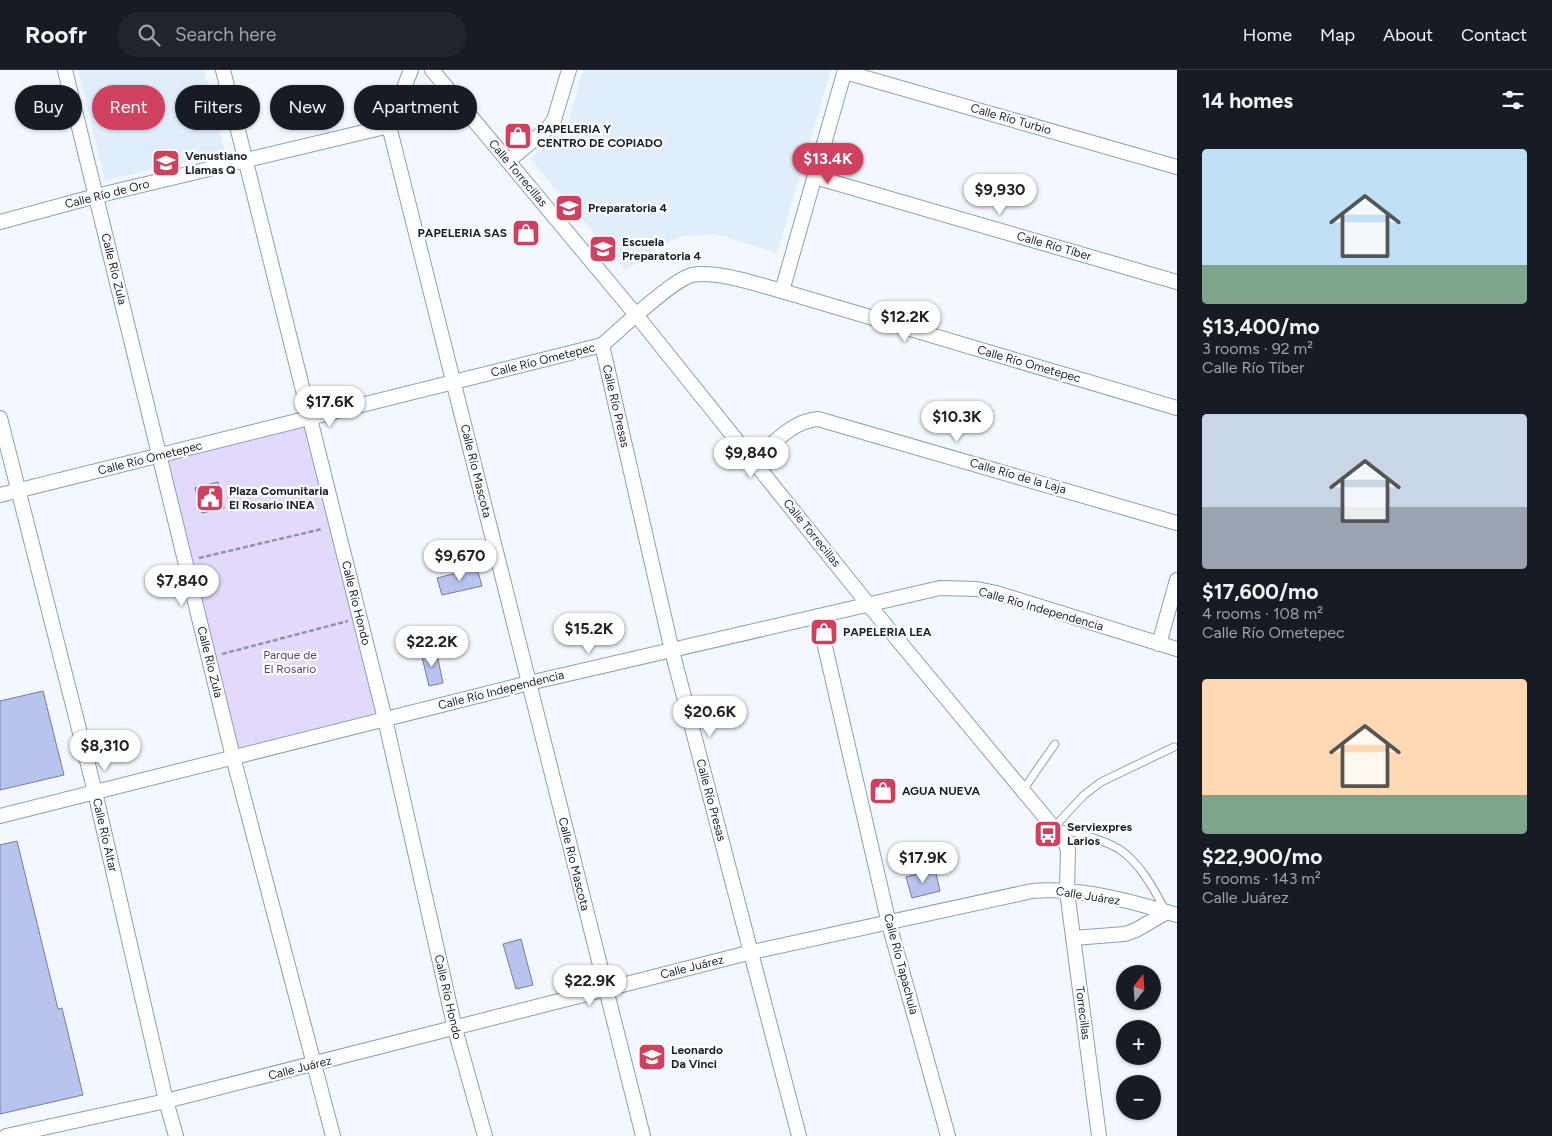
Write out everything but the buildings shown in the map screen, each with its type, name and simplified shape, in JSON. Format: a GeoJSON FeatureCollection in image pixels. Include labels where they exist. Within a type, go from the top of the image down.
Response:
{"type":"FeatureCollection","features":[{"type":"Feature","properties":{"kind":"street","name":"Calle Río Zula"},"geometry":{"type":"LineString","coordinates":[[65,70],[233,757],[333,1136]]}},
{"type":"Feature","properties":{"kind":"street","name":"Calle Río Hondo"},"geometry":{"type":"LineString","coordinates":[[222,70],[385,719],[455,1029],[485,1136]]}},
{"type":"Feature","properties":{"kind":"street"},"geometry":{"type":"LineString","coordinates":[[404,85],[410,70]]}},
{"type":"Feature","properties":{"kind":"street","name":"Calle Torrecillas"},"geometry":{"type":"LineString","coordinates":[[432,70],[637,316],[868,604],[1054,827],[1064,840],[1068,850],[1067,891]]}},
{"type":"Feature","properties":{"kind":"street"},"geometry":{"type":"LineString","coordinates":[[508,161],[548,128],[554,120],[569,70]]}},
{"type":"Feature","properties":{"kind":"street"},"geometry":{"type":"LineString","coordinates":[[782,291],[845,71]]}},
{"type":"Feature","properties":{"kind":"street","name":"Calle Río Turbio"},"geometry":{"type":"LineString","coordinates":[[845,71],[1177,167]]}},
{"type":"Feature","properties":{"kind":"street","name":"Calle Río de Oro"},"geometry":{"type":"LineString","coordinates":[[0,222],[96,196],[373,130]]}},
{"type":"Feature","properties":{"kind":"street","name":"Calle Río Mascota"},"geometry":{"type":"LineString","coordinates":[[390,130],[604,988],[643,1136]]}},
{"type":"Feature","properties":{"kind":"street","name":"Calle Río Tíber"},"geometry":{"type":"LineString","coordinates":[[815,177],[1177,282]]}},
{"type":"Feature","properties":{"kind":"street","name":"Calle Río Ometepec"},"geometry":{"type":"LineString","coordinates":[[0,495],[602,345],[678,282],[693,275],[726,278],[782,291],[1177,408]]}},
{"type":"Feature","properties":{"kind":"street","name":"Calle Río Presas"},"geometry":{"type":"LineString","coordinates":[[602,345],[672,651],[799,1136]]}},
{"type":"Feature","properties":{"kind":"street","name":"Calle Río Altar"},"geometry":{"type":"LineString","coordinates":[[0,418],[95,792],[166,1101],[176,1136]]}},
{"type":"Feature","properties":{"kind":"street","name":"Calle Río de la Laja"},"geometry":{"type":"LineString","coordinates":[[754,460],[796,424],[807,420],[828,421],[1177,523]]}},
{"type":"Feature","properties":{"kind":"street"},"geometry":{"type":"LineString","coordinates":[[1159,644],[1177,580]]}},
{"type":"Feature","properties":{"kind":"street","name":"Calle Río Independencia"},"geometry":{"type":"LineString","coordinates":[[0,816],[529,683],[930,590],[977,589],[1177,649]]}},
{"type":"Feature","properties":{"kind":"street","name":"Calle Río Tapachula"},"geometry":{"type":"LineString","coordinates":[[818,616],[889,924],[948,1136]]}},
{"type":"Feature","properties":{"kind":"street","name":"Calle Juárez"},"geometry":{"type":"LineString","coordinates":[[6,1136],[166,1101],[455,1029],[604,988],[752,952],[889,924],[1032,891],[1067,891],[1172,914]]}},
{"type":"Feature","properties":{"kind":"street","name":"Torrecillas"},"geometry":{"type":"LineString","coordinates":[[1067,891],[1099,1136]]}},
{"type":"Feature","properties":{"kind":"street"},"geometry":{"type":"LineString","coordinates":[[1073,938],[1125,934],[1172,914]]}},
{"type":"Feature","properties":{"kind":"lane"},"geometry":{"type":"LineString","coordinates":[[1023,790],[1055,744]]}},
{"type":"Feature","properties":{"kind":"lane"},"geometry":{"type":"LineString","coordinates":[[1172,914],[1148,879],[1120,850],[1084,835],[1054,827],[1084,795],[1101,782],[1174,747]]}},
{"type":"Feature","properties":{"kind":"path"},"geometry":{"type":"LineString","coordinates":[[185,561],[336,526]]}},
{"type":"Feature","properties":{"kind":"path"},"geometry":{"type":"LineString","coordinates":[[209,658],[360,618]]}},
{"type":"Feature","properties":{"kind":"shaded area"},"geometry":{"type":"Polygon","coordinates":[[[78,70],[204,70],[208,85],[175,85],[175,130],[219,130],[225,152],[105,181],[93,130],[165,130],[165,85],[92,85],[92,128],[78,70]]]}},
{"type":"Feature","properties":{"kind":"shaded area"},"geometry":{"type":"Polygon","coordinates":[[[583,70],[831,70],[777,253],[715,234],[684,236],[656,247],[626,271],[530,159],[566,129],[583,70]]]}},
{"type":"Feature","properties":{"kind":"green space","name":"Parque de El Rosario"},"geometry":{"type":"Polygon","coordinates":[[[306,423],[379,716],[236,752],[165,459],[306,423]]]}},
{"type":"Feature","properties":{"kind":"place","name":"PAPELERIA Y CENTRO DE COPIADO"},"geometry":{"type":"Point","coordinates":[518,136]}},
{"type":"Feature","properties":{"kind":"place","name":"Venustiano Llamas Q"},"geometry":{"type":"Point","coordinates":[166,163]}},
{"type":"Feature","properties":{"kind":"place","name":"Preparatoria 4"},"geometry":{"type":"Point","coordinates":[569,208]}},
{"type":"Feature","properties":{"kind":"place","name":"PAPELERIA SAS"},"geometry":{"type":"Point","coordinates":[526,233]}},
{"type":"Feature","properties":{"kind":"place","name":"Escuela Preparatoria 4"},"geometry":{"type":"Point","coordinates":[603,249]}},
{"type":"Feature","properties":{"kind":"place","name":"Plaza Comunitaria El Rosario INEA"},"geometry":{"type":"Point","coordinates":[210,498]}},
{"type":"Feature","properties":{"kind":"place","name":"PAPELERIA LEA"},"geometry":{"type":"Point","coordinates":[824,632]}},
{"type":"Feature","properties":{"kind":"place","name":"AGUA NUEVA"},"geometry":{"type":"Point","coordinates":[883,791]}},
{"type":"Feature","properties":{"kind":"place","name":"Serviexpres Larios"},"geometry":{"type":"Point","coordinates":[1048,834]}},
{"type":"Feature","properties":{"kind":"place","name":"Leonardo Da Vinci"},"geometry":{"type":"Point","coordinates":[652,1057]}}]}
